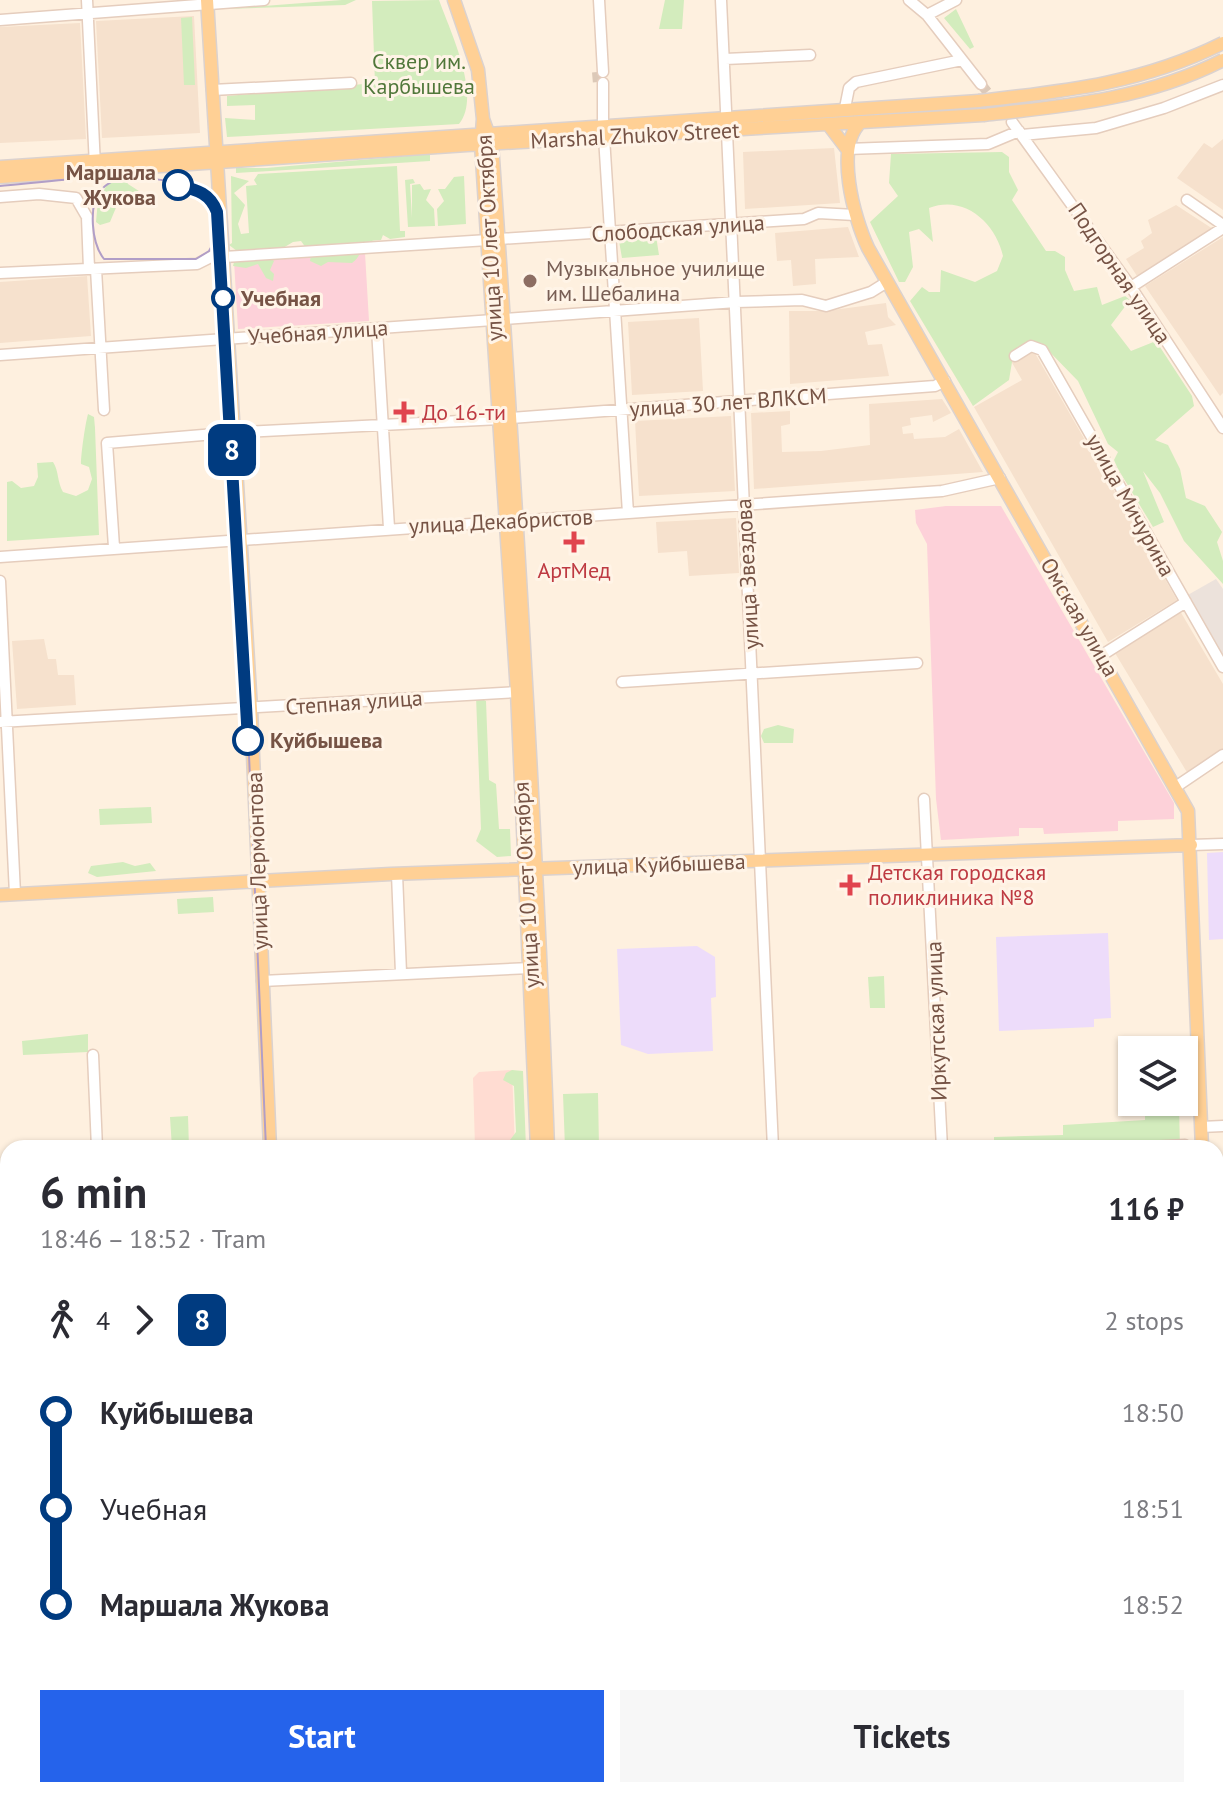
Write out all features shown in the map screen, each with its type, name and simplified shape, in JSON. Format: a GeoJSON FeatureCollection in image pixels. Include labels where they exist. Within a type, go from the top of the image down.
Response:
{"type":"FeatureCollection","features":[{"type":"Feature","properties":{"kind":"main road","name":"улица 10 лет Октября"},"geometry":{"type":"LineString","coordinates":[[454,0],[478,70],[485,134],[512,520],[548,1140]]}},
{"type":"Feature","properties":{"kind":"main road","name":"улица Лермонтова"},"geometry":{"type":"LineString","coordinates":[[207,2],[251,709],[270,1140]]}},
{"type":"Feature","properties":{"kind":"main road","name":"Marshal Zhukov Street"},"geometry":{"type":"LineString","coordinates":[[603,130],[728,115],[979,101],[1087,89],[1166,67],[1223,43]]}},
{"type":"Feature","properties":{"kind":"main road","name":"Marshal Zhukov Street"},"geometry":{"type":"LineString","coordinates":[[0,167],[95,165],[215,157],[485,134],[729,129],[983,115],[1105,101],[1148,90],[1223,60]]}},
{"type":"Feature","properties":{"kind":"main road"},"geometry":{"type":"LineString","coordinates":[[847,149],[851,132],[861,122]]}},
{"type":"Feature","properties":{"kind":"main road"},"geometry":{"type":"LineString","coordinates":[[828,124],[847,149]]}},
{"type":"Feature","properties":{"kind":"main road","name":"Омская улица"},"geometry":{"type":"LineString","coordinates":[[847,149],[855,215],[887,282],[1177,786],[1188,811],[1202,1140]]}},
{"type":"Feature","properties":{"kind":"main road","name":"Marshal Zhukov Street"},"geometry":{"type":"LineString","coordinates":[[0,177],[38,175],[95,165]]}},
{"type":"Feature","properties":{"kind":"main road","name":"улица 10 лет Октября"},"geometry":{"type":"LineString","coordinates":[[512,520],[517,692],[532,868],[531,968],[537,1140]]}},
{"type":"Feature","properties":{"kind":"main road","name":"улица Куйбышева"},"geometry":{"type":"LineString","coordinates":[[0,895],[532,868],[1191,845]]}},
{"type":"Feature","properties":{"kind":"street"},"geometry":{"type":"LineString","coordinates":[[87,0],[95,165]]}},
{"type":"Feature","properties":{"kind":"street"},"geometry":{"type":"LineString","coordinates":[[0,20],[264,0]]}},
{"type":"Feature","properties":{"kind":"street"},"geometry":{"type":"LineString","coordinates":[[599,0],[600,78],[613,312],[628,513]]}},
{"type":"Feature","properties":{"kind":"street","name":"улица Звездова"},"geometry":{"type":"LineString","coordinates":[[721,0],[734,224],[743,504],[773,1140]]}},
{"type":"Feature","properties":{"kind":"street"},"geometry":{"type":"LineString","coordinates":[[927,15],[956,0]]}},
{"type":"Feature","properties":{"kind":"street"},"geometry":{"type":"LineString","coordinates":[[910,1],[927,15],[981,84]]}},
{"type":"Feature","properties":{"kind":"street"},"geometry":{"type":"LineString","coordinates":[[725,59],[810,55]]}},
{"type":"Feature","properties":{"kind":"street"},"geometry":{"type":"LineString","coordinates":[[845,108],[849,88],[856,82],[962,60]]}},
{"type":"Feature","properties":{"kind":"street"},"geometry":{"type":"LineString","coordinates":[[212,90],[351,83]]}},
{"type":"Feature","properties":{"kind":"street"},"geometry":{"type":"LineString","coordinates":[[847,149],[988,144],[1017,129],[1096,128],[1164,108],[1223,85]]}},
{"type":"Feature","properties":{"kind":"street","name":"Подгорная улица"},"geometry":{"type":"LineString","coordinates":[[1017,129],[1219,412],[1223,428]]}},
{"type":"Feature","properties":{"kind":"street"},"geometry":{"type":"LineString","coordinates":[[38,175],[39,194]]}},
{"type":"Feature","properties":{"kind":"street"},"geometry":{"type":"LineString","coordinates":[[0,197],[39,194],[76,198],[82,204],[87,217],[104,410]]}},
{"type":"Feature","properties":{"kind":"street"},"geometry":{"type":"LineString","coordinates":[[1131,287],[1223,227],[1187,200]]}},
{"type":"Feature","properties":{"kind":"street","name":"Слободская улица"},"geometry":{"type":"LineString","coordinates":[[0,273],[197,264],[223,254],[734,224],[804,219],[818,213],[855,215]]}},
{"type":"Feature","properties":{"kind":"street","name":"Учебная улица"},"geometry":{"type":"LineString","coordinates":[[0,355],[736,302],[802,300],[826,306],[871,292],[887,282]]}},
{"type":"Feature","properties":{"kind":"street"},"geometry":{"type":"LineString","coordinates":[[377,329],[389,528]]}},
{"type":"Feature","properties":{"kind":"street","name":"улица Мичурина"},"geometry":{"type":"LineString","coordinates":[[1015,356],[1036,346],[1042,350],[1223,667]]}},
{"type":"Feature","properties":{"kind":"street","name":"улица 30 лет ВЛКСМ"},"geometry":{"type":"LineString","coordinates":[[114,547],[107,443],[620,410],[935,386],[945,381]]}},
{"type":"Feature","properties":{"kind":"street","name":"улица Декабристов"},"geometry":{"type":"LineString","coordinates":[[0,557],[942,491],[1000,478]]}},
{"type":"Feature","properties":{"kind":"street"},"geometry":{"type":"LineString","coordinates":[[0,581],[4,722],[15,894]]}},
{"type":"Feature","properties":{"kind":"street"},"geometry":{"type":"LineString","coordinates":[[1102,655],[1186,602]]}},
{"type":"Feature","properties":{"kind":"street"},"geometry":{"type":"LineString","coordinates":[[622,682],[917,663]]}},
{"type":"Feature","properties":{"kind":"street","name":"Степная улица"},"geometry":{"type":"LineString","coordinates":[[4,722],[517,692]]}},
{"type":"Feature","properties":{"kind":"street"},"geometry":{"type":"LineString","coordinates":[[1177,786],[1223,755]]}},
{"type":"Feature","properties":{"kind":"street","name":"Иркутская улица"},"geometry":{"type":"LineString","coordinates":[[924,799],[942,1140]]}},
{"type":"Feature","properties":{"kind":"street","name":"улица Куйбышева"},"geometry":{"type":"LineString","coordinates":[[1191,845],[1223,844]]}},
{"type":"Feature","properties":{"kind":"street"},"geometry":{"type":"LineString","coordinates":[[397,874],[401,973]]}},
{"type":"Feature","properties":{"kind":"street"},"geometry":{"type":"LineString","coordinates":[[262,981],[531,968]]}},
{"type":"Feature","properties":{"kind":"street"},"geometry":{"type":"LineString","coordinates":[[93,1055],[97,1140]]}},
{"type":"Feature","properties":{"kind":"street"},"geometry":{"type":"LineString","coordinates":[[1201,1127],[1223,1126]]}},
{"type":"Feature","properties":{"kind":"shaded area"},"geometry":{"type":"Polygon","coordinates":[[[194,16],[200,133],[102,138],[96,21],[194,16]]]}},
{"type":"Feature","properties":{"kind":"shaded area"},"geometry":{"type":"Polygon","coordinates":[[[80,23],[86,139],[0,143],[0,27],[80,23]]]}},
{"type":"Feature","properties":{"kind":"shaded area"},"geometry":{"type":"Polygon","coordinates":[[[1223,139],[1223,210],[1177,178],[1204,143],[1212,148],[1223,139]]]}},
{"type":"Feature","properties":{"kind":"shaded area"},"geometry":{"type":"Polygon","coordinates":[[[834,148],[840,203],[745,209],[743,152],[834,148]]]}},
{"type":"Feature","properties":{"kind":"shaded area"},"geometry":{"type":"Polygon","coordinates":[[[1176,205],[1213,229],[1137,276],[1126,259],[1144,248],[1141,241],[1152,233],[1148,220],[1176,205]]]}},
{"type":"Feature","properties":{"kind":"shaded area"},"geometry":{"type":"Polygon","coordinates":[[[848,227],[859,257],[815,259],[816,284],[793,286],[791,260],[777,261],[775,233],[848,227]]]}},
{"type":"Feature","properties":{"kind":"shaded area"},"geometry":{"type":"Polygon","coordinates":[[[1223,237],[1223,393],[1220,396],[1145,286],[1223,237]]]}},
{"type":"Feature","properties":{"kind":"shaded area"},"geometry":{"type":"Polygon","coordinates":[[[365,253],[369,321],[238,329],[234,261],[365,253]]]}},
{"type":"Feature","properties":{"kind":"shaded area"},"geometry":{"type":"Polygon","coordinates":[[[87,276],[91,336],[0,343],[0,282],[87,276]]]}},
{"type":"Feature","properties":{"kind":"shaded area"},"geometry":{"type":"Polygon","coordinates":[[[886,303],[888,317],[896,325],[865,332],[868,345],[882,344],[889,376],[790,384],[789,311],[825,311],[886,303]]]}},
{"type":"Feature","properties":{"kind":"shaded area"},"geometry":{"type":"Polygon","coordinates":[[[699,318],[703,391],[632,395],[628,322],[699,318]]]}},
{"type":"Feature","properties":{"kind":"shaded area"},"geometry":{"type":"Polygon","coordinates":[[[1032,348],[1177,600],[1108,642],[974,407],[1022,380],[1011,361],[1032,348]]]}},
{"type":"Feature","properties":{"kind":"shaded area"},"geometry":{"type":"Polygon","coordinates":[[[942,399],[951,413],[933,422],[932,415],[910,418],[911,425],[902,427],[903,434],[913,433],[914,439],[945,437],[959,429],[983,472],[754,489],[751,413],[790,411],[790,424],[781,426],[782,452],[821,451],[870,445],[869,404],[942,399]]]}},
{"type":"Feature","properties":{"kind":"shaded area"},"geometry":{"type":"Polygon","coordinates":[[[731,416],[735,491],[639,496],[635,421],[731,416]]]}},
{"type":"Feature","properties":{"kind":"shaded area"},"geometry":{"type":"Polygon","coordinates":[[[946,506],[1001,506],[1174,803],[1174,819],[1118,821],[1118,831],[1044,834],[1043,828],[1019,828],[1019,836],[941,840],[936,799],[927,544],[916,523],[915,510],[946,506]]]}},
{"type":"Feature","properties":{"kind":"shaded area"},"geometry":{"type":"Polygon","coordinates":[[[736,518],[739,573],[689,576],[687,551],[658,553],[656,522],[736,518]]]}},
{"type":"Feature","properties":{"kind":"shaded area"},"geometry":{"type":"Polygon","coordinates":[[[1216,579],[1223,589],[1223,658],[1186,596],[1216,579]]]}},
{"type":"Feature","properties":{"kind":"shaded area"},"geometry":{"type":"Polygon","coordinates":[[[1180,611],[1223,684],[1223,749],[1188,774],[1115,653],[1180,611]]]}},
{"type":"Feature","properties":{"kind":"shaded area"},"geometry":{"type":"Polygon","coordinates":[[[44,639],[48,659],[56,659],[58,675],[74,675],[76,705],[17,709],[12,641],[44,639]]]}},
{"type":"Feature","properties":{"kind":"shaded area"},"geometry":{"type":"Polygon","coordinates":[[[1223,852],[1223,939],[1209,940],[1207,853],[1223,852]]]}},
{"type":"Feature","properties":{"kind":"shaded area"},"geometry":{"type":"Polygon","coordinates":[[[1108,933],[1111,1018],[1094,1019],[1094,1027],[999,1031],[996,937],[1108,933]]]}},
{"type":"Feature","properties":{"kind":"shaded area"},"geometry":{"type":"Polygon","coordinates":[[[697,946],[715,957],[716,997],[711,998],[713,1051],[648,1054],[621,1045],[617,949],[697,946]]]}},
{"type":"Feature","properties":{"kind":"shaded area"},"geometry":{"type":"Polygon","coordinates":[[[512,1070],[515,1140],[475,1140],[473,1078],[479,1072],[512,1070]]]}},
{"type":"Feature","properties":{"kind":"green space"},"geometry":{"type":"Polygon","coordinates":[[[342,0],[356,0],[345,5],[225,9],[342,0]]]}},
{"type":"Feature","properties":{"kind":"green space","name":"Сквер им. Карбышева"},"geometry":{"type":"Polygon","coordinates":[[[439,0],[466,81],[465,112],[459,124],[227,137],[225,118],[255,120],[255,105],[227,106],[227,96],[375,83],[372,1],[439,0]]]}},
{"type":"Feature","properties":{"kind":"green space"},"geometry":{"type":"Polygon","coordinates":[[[665,0],[684,0],[682,29],[659,29],[665,0]]]}},
{"type":"Feature","properties":{"kind":"green space"},"geometry":{"type":"Polygon","coordinates":[[[956,9],[974,47],[970,49],[944,18],[956,9]]]}},
{"type":"Feature","properties":{"kind":"green space"},"geometry":{"type":"Polygon","coordinates":[[[192,17],[195,85],[184,85],[181,18],[192,17]]]}},
{"type":"Feature","properties":{"kind":"green space"},"geometry":{"type":"Polygon","coordinates":[[[1002,152],[1009,157],[1009,172],[1018,190],[1012,200],[1046,251],[1055,251],[1065,257],[1065,270],[1074,291],[1097,287],[1102,305],[1125,296],[1130,300],[1111,325],[1131,351],[1156,341],[1192,396],[1194,406],[1155,440],[1168,445],[1180,469],[1186,498],[1205,506],[1222,532],[1217,542],[1223,561],[1223,584],[1184,541],[1160,493],[1143,471],[1164,522],[1153,527],[1118,469],[1114,460],[1118,452],[1108,444],[1078,381],[1041,343],[1014,350],[1009,380],[973,406],[910,301],[922,287],[929,292],[940,292],[941,270],[975,282],[997,271],[1003,256],[994,233],[986,223],[955,205],[929,208],[933,242],[919,229],[909,232],[913,267],[905,282],[899,282],[870,222],[898,196],[889,183],[891,154],[1002,152]]]}},
{"type":"Feature","properties":{"kind":"green space"},"geometry":{"type":"Polygon","coordinates":[[[430,154],[430,161],[236,173],[236,168],[430,154]]]}},
{"type":"Feature","properties":{"kind":"green space"},"geometry":{"type":"Polygon","coordinates":[[[397,166],[400,231],[405,231],[405,237],[390,239],[383,235],[381,240],[367,242],[352,263],[328,262],[321,266],[310,261],[311,255],[301,241],[293,242],[268,257],[274,261],[270,270],[274,274],[273,281],[266,278],[258,264],[246,268],[233,266],[237,251],[229,245],[232,243],[231,176],[249,181],[234,193],[245,205],[238,224],[241,234],[249,233],[246,186],[257,185],[254,180],[258,174],[397,166]]]}},
{"type":"Feature","properties":{"kind":"green space"},"geometry":{"type":"Polygon","coordinates":[[[123,174],[128,184],[142,193],[140,198],[120,198],[110,222],[100,225],[96,222],[98,200],[113,175],[123,174]]]}},
{"type":"Feature","properties":{"kind":"green space"},"geometry":{"type":"Polygon","coordinates":[[[464,176],[466,224],[438,226],[437,209],[444,201],[438,189],[445,189],[454,177],[464,176]]]}},
{"type":"Feature","properties":{"kind":"green space"},"geometry":{"type":"Polygon","coordinates":[[[413,179],[415,183],[410,184],[412,218],[412,185],[420,184],[424,190],[431,189],[426,200],[434,209],[435,226],[408,227],[405,180],[413,179]]]}},
{"type":"Feature","properties":{"kind":"green space"},"geometry":{"type":"Polygon","coordinates":[[[623,236],[656,236],[659,255],[622,258],[619,241],[623,236]]]}},
{"type":"Feature","properties":{"kind":"green space"},"geometry":{"type":"Polygon","coordinates":[[[88,414],[94,417],[95,428],[99,535],[7,541],[7,482],[12,481],[21,488],[34,486],[38,477],[37,463],[53,462],[63,492],[76,496],[88,490],[92,479],[89,467],[81,464],[88,414]]]}},
{"type":"Feature","properties":{"kind":"green space"},"geometry":{"type":"Polygon","coordinates":[[[476,696],[486,701],[489,780],[496,784],[499,829],[510,829],[511,856],[497,857],[476,841],[481,829],[476,696]]]}},
{"type":"Feature","properties":{"kind":"green space"},"geometry":{"type":"Polygon","coordinates":[[[778,725],[794,729],[793,743],[764,743],[761,736],[764,729],[778,725]]]}},
{"type":"Feature","properties":{"kind":"green space"},"geometry":{"type":"Polygon","coordinates":[[[151,807],[152,823],[100,825],[99,809],[151,807]]]}},
{"type":"Feature","properties":{"kind":"green space"},"geometry":{"type":"Polygon","coordinates":[[[123,862],[135,866],[150,863],[156,871],[97,877],[88,873],[91,866],[123,862]]]}},
{"type":"Feature","properties":{"kind":"green space"},"geometry":{"type":"Polygon","coordinates":[[[213,897],[214,912],[178,914],[177,899],[213,897]]]}},
{"type":"Feature","properties":{"kind":"green space"},"geometry":{"type":"Polygon","coordinates":[[[884,976],[885,1008],[870,1008],[868,977],[884,976]]]}},
{"type":"Feature","properties":{"kind":"green space"},"geometry":{"type":"Polygon","coordinates":[[[88,1034],[88,1052],[23,1055],[22,1041],[88,1034]]]}},
{"type":"Feature","properties":{"kind":"green space"},"geometry":{"type":"Polygon","coordinates":[[[523,1071],[526,1140],[510,1140],[516,1132],[514,1086],[503,1080],[506,1073],[523,1071]]]}},
{"type":"Feature","properties":{"kind":"green space"},"geometry":{"type":"Polygon","coordinates":[[[598,1093],[599,1140],[565,1140],[563,1094],[598,1093]]]}},
{"type":"Feature","properties":{"kind":"green space"},"geometry":{"type":"Polygon","coordinates":[[[188,1116],[189,1140],[171,1140],[170,1117],[188,1116]]]}},
{"type":"Feature","properties":{"kind":"green space"},"geometry":{"type":"Polygon","coordinates":[[[1145,1116],[1179,1116],[1180,1140],[994,1140],[994,1137],[1063,1135],[1063,1125],[1145,1120],[1145,1116]]]}},
{"type":"Feature","properties":{"kind":"tunnel"},"geometry":{"type":"LineString","coordinates":[[597,72],[598,84]]}},
{"type":"Feature","properties":{"kind":"tunnel"},"geometry":{"type":"LineString","coordinates":[[981,84],[1008,118]]}},
{"type":"Feature","properties":{"kind":"tram line"},"geometry":{"type":"LineString","coordinates":[[0,186],[84,178],[152,179],[181,184],[204,195],[217,212],[247,709],[266,1140]]}},
{"type":"Feature","properties":{"kind":"tram line"},"geometry":{"type":"LineString","coordinates":[[119,178],[104,187],[94,205],[94,234],[104,259],[196,259],[209,251],[219,233]]}},
{"type":"Feature","properties":{"kind":"tram line","name":"8"},"geometry":{"type":"LineString","coordinates":[[178,185],[202,191],[212,199],[219,222],[248,740]]}},
{"type":"Feature","properties":{"kind":"place","name":"Маршала Жукова"},"geometry":{"type":"Point","coordinates":[178,185]}},
{"type":"Feature","properties":{"kind":"place","name":"Музыкальное училище им. Шебалина"},"geometry":{"type":"Point","coordinates":[530,281]}},
{"type":"Feature","properties":{"kind":"place","name":"Учебная"},"geometry":{"type":"Point","coordinates":[223,298]}},
{"type":"Feature","properties":{"kind":"place","name":"До 16-ти"},"geometry":{"type":"Point","coordinates":[404,412]}},
{"type":"Feature","properties":{"kind":"place","name":"АртМед"},"geometry":{"type":"Point","coordinates":[574,542]}},
{"type":"Feature","properties":{"kind":"place","name":"Куйбышева"},"geometry":{"type":"Point","coordinates":[248,740]}},
{"type":"Feature","properties":{"kind":"place","name":"Детская городская поликлиника №8"},"geometry":{"type":"Point","coordinates":[850,885]}}]}
